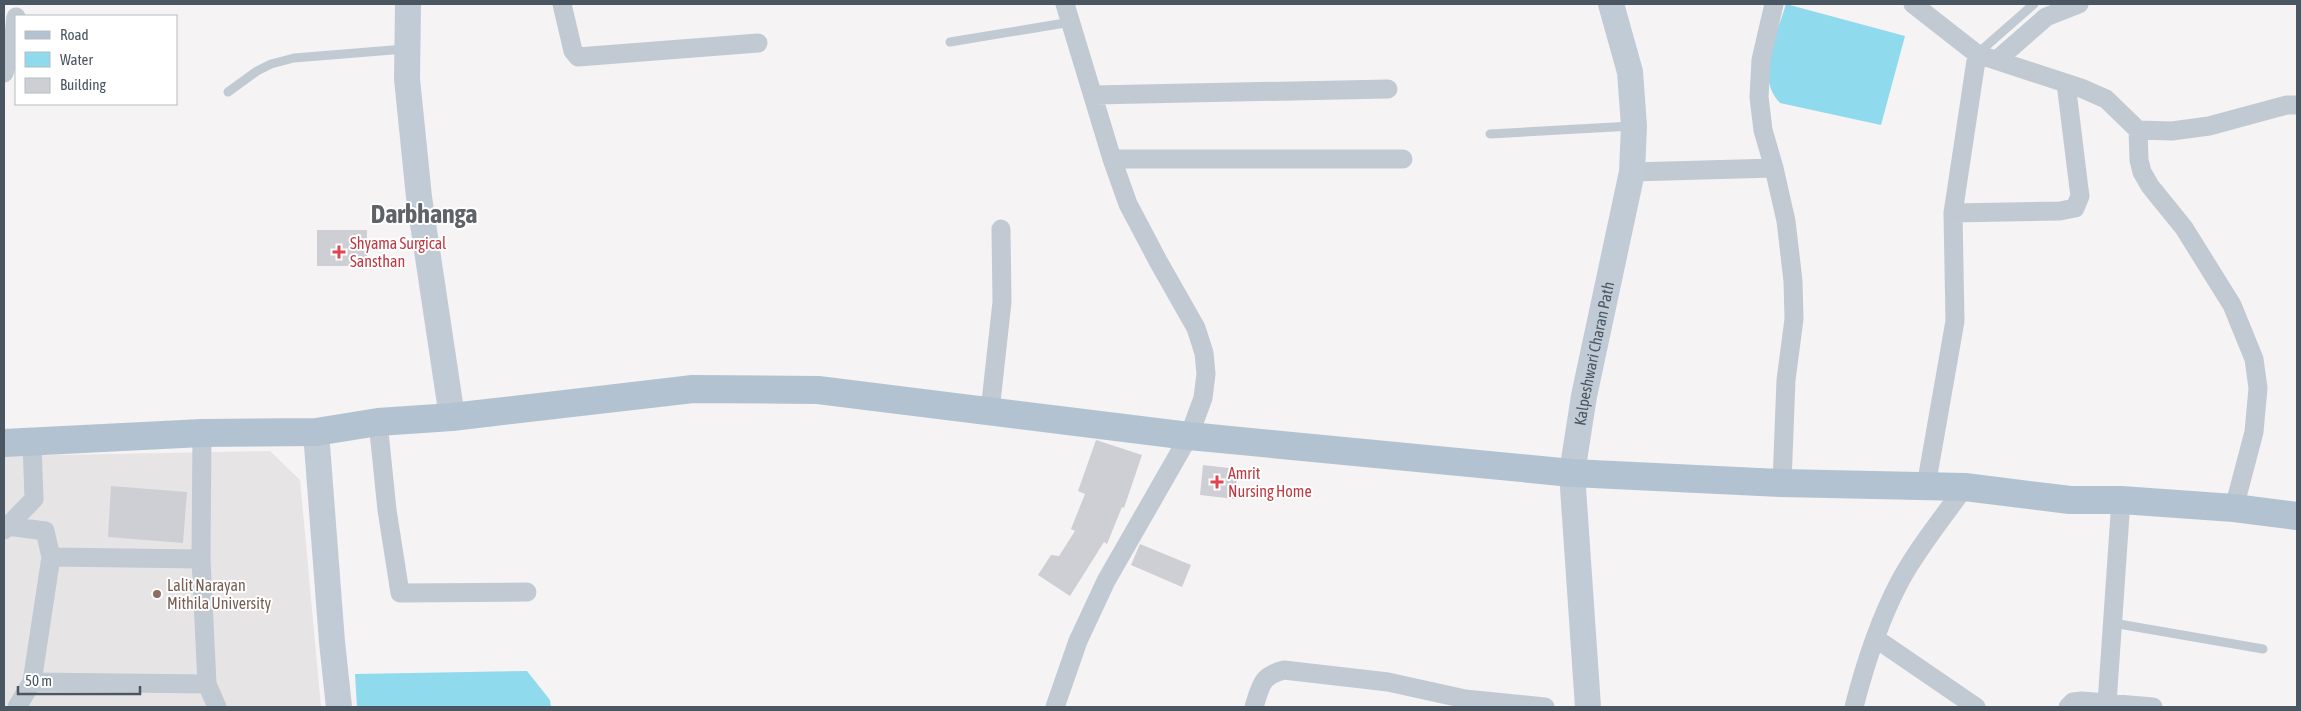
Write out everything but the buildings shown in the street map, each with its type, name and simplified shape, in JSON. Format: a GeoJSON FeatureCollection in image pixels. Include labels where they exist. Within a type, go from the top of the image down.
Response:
{"type":"FeatureCollection","features":[{"type":"Feature","properties":{"kind":"main road"},"geometry":{"type":"LineString","coordinates":[[4,443],[202,433],[316,432],[378,422],[452,417],[693,389],[818,390],[1189,436],[1419,456],[1572,473],[1782,482],[1965,487],[2070,500],[2121,500],[2234,508],[2297,516]]}},
{"type":"Feature","properties":{"kind":"street"},"geometry":{"type":"LineString","coordinates":[[408,4],[407,79],[419,197],[452,417]]}},
{"type":"Feature","properties":{"kind":"street"},"geometry":{"type":"LineString","coordinates":[[562,4],[573,51],[578,57],[758,44]]}},
{"type":"Feature","properties":{"kind":"street"},"geometry":{"type":"LineString","coordinates":[[1055,707],[1078,641],[1106,581],[1189,436],[1203,398],[1206,374],[1204,353],[1196,328],[1128,204],[1112,159],[1065,4]]}},
{"type":"Feature","properties":{"kind":"street","name":"Kalpeshwari Charan Path"},"geometry":{"type":"LineString","coordinates":[[1588,707],[1572,473],[1584,396],[1632,172],[1634,126],[1630,72],[1611,4]]}},
{"type":"Feature","properties":{"kind":"street"},"geometry":{"type":"LineString","coordinates":[[1774,4],[1761,60],[1759,96],[1763,130],[1786,221],[1794,300],[1794,319],[1786,380],[1782,482]]}},
{"type":"Feature","properties":{"kind":"street"},"geometry":{"type":"LineString","coordinates":[[1913,4],[1977,54],[2066,83],[2106,99],[2138,130],[2172,131],[2209,126],[2292,105],[2297,121]]}},
{"type":"Feature","properties":{"kind":"street"},"geometry":{"type":"LineString","coordinates":[[1997,60],[2046,17],[2079,4]]}},
{"type":"Feature","properties":{"kind":"street"},"geometry":{"type":"LineString","coordinates":[[4,73],[13,44],[15,26]]}},
{"type":"Feature","properties":{"kind":"street"},"geometry":{"type":"LineString","coordinates":[[1926,486],[1955,321],[1952,214],[1977,54]]}},
{"type":"Feature","properties":{"kind":"street"},"geometry":{"type":"LineString","coordinates":[[1952,214],[2060,211],[2075,208],[2080,196],[2066,83]]}},
{"type":"Feature","properties":{"kind":"street"},"geometry":{"type":"LineString","coordinates":[[1094,95],[1388,89]]}},
{"type":"Feature","properties":{"kind":"street"},"geometry":{"type":"LineString","coordinates":[[2138,130],[2139,160],[2142,172],[2150,186],[2184,228],[2232,305],[2254,359],[2258,388],[2254,432],[2234,508]]}},
{"type":"Feature","properties":{"kind":"street"},"geometry":{"type":"LineString","coordinates":[[1112,159],[1403,159]]}},
{"type":"Feature","properties":{"kind":"street"},"geometry":{"type":"LineString","coordinates":[[1632,172],[1774,168]]}},
{"type":"Feature","properties":{"kind":"street"},"geometry":{"type":"LineString","coordinates":[[990,411],[1002,302],[1001,229]]}},
{"type":"Feature","properties":{"kind":"street"},"geometry":{"type":"LineString","coordinates":[[378,422],[387,510],[400,593],[527,592]]}},
{"type":"Feature","properties":{"kind":"street"},"geometry":{"type":"LineString","coordinates":[[316,432],[332,642],[339,707]]}},
{"type":"Feature","properties":{"kind":"street"},"geometry":{"type":"LineString","coordinates":[[202,433],[201,559],[206,684],[217,707]]}},
{"type":"Feature","properties":{"kind":"street"},"geometry":{"type":"LineString","coordinates":[[6,528],[34,499],[32,442]]}},
{"type":"Feature","properties":{"kind":"street"},"geometry":{"type":"LineString","coordinates":[[1854,707],[1875,638],[1908,568],[1965,487]]}},
{"type":"Feature","properties":{"kind":"street"},"geometry":{"type":"LineString","coordinates":[[2108,703],[2121,500]]}},
{"type":"Feature","properties":{"kind":"street"},"geometry":{"type":"LineString","coordinates":[[6,528],[44,531],[51,557],[32,682],[17,707]]}},
{"type":"Feature","properties":{"kind":"street"},"geometry":{"type":"LineString","coordinates":[[51,557],[201,559]]}},
{"type":"Feature","properties":{"kind":"street"},"geometry":{"type":"LineString","coordinates":[[1875,638],[1976,707]]}},
{"type":"Feature","properties":{"kind":"street"},"geometry":{"type":"LineString","coordinates":[[1254,707],[1262,683],[1270,674],[1284,670],[1388,682],[1465,699],[1545,707]]}},
{"type":"Feature","properties":{"kind":"street"},"geometry":{"type":"LineString","coordinates":[[32,682],[206,684]]}},
{"type":"Feature","properties":{"kind":"street"},"geometry":{"type":"LineString","coordinates":[[2068,707],[2077,702],[2153,707]]}},
{"type":"Feature","properties":{"kind":"lane"},"geometry":{"type":"LineString","coordinates":[[1977,54],[2034,4]]}},
{"type":"Feature","properties":{"kind":"lane"},"geometry":{"type":"LineString","coordinates":[[950,42],[1071,22]]}},
{"type":"Feature","properties":{"kind":"lane"},"geometry":{"type":"LineString","coordinates":[[228,92],[257,71],[271,64],[294,58],[407,49]]}},
{"type":"Feature","properties":{"kind":"lane"},"geometry":{"type":"LineString","coordinates":[[1490,134],[1634,126]]}},
{"type":"Feature","properties":{"kind":"lane"},"geometry":{"type":"LineString","coordinates":[[2113,623],[2263,649]]}},
{"type":"Feature","properties":{"kind":"shaded area","name":"Lalit Narayan Mithila University"},"geometry":{"type":"Polygon","coordinates":[[[270,451],[300,480],[321,707],[4,707],[4,456],[270,451]]]}},
{"type":"Feature","properties":{"kind":"water"},"geometry":{"type":"Polygon","coordinates":[[[1786,4],[1905,36],[1881,125],[1780,103],[1772,92],[1768,68],[1773,42],[1786,4]]]}},
{"type":"Feature","properties":{"kind":"water"},"geometry":{"type":"Polygon","coordinates":[[[527,671],[550,700],[551,707],[357,707],[355,674],[527,671]]]}},
{"type":"Feature","properties":{"kind":"place","name":"Shyama Surgical Sansthan"},"geometry":{"type":"Point","coordinates":[339,252]}},
{"type":"Feature","properties":{"kind":"place","name":"Amrit Nursing Home"},"geometry":{"type":"Point","coordinates":[1217,482]}},
{"type":"Feature","properties":{"kind":"place","name":"Lalit Narayan Mithila University"},"geometry":{"type":"Point","coordinates":[157,594]}},
{"type":"Feature","properties":{"kind":"district","name":"Darbhanga"},"geometry":{"type":"Point","coordinates":[424,214]}}]}
